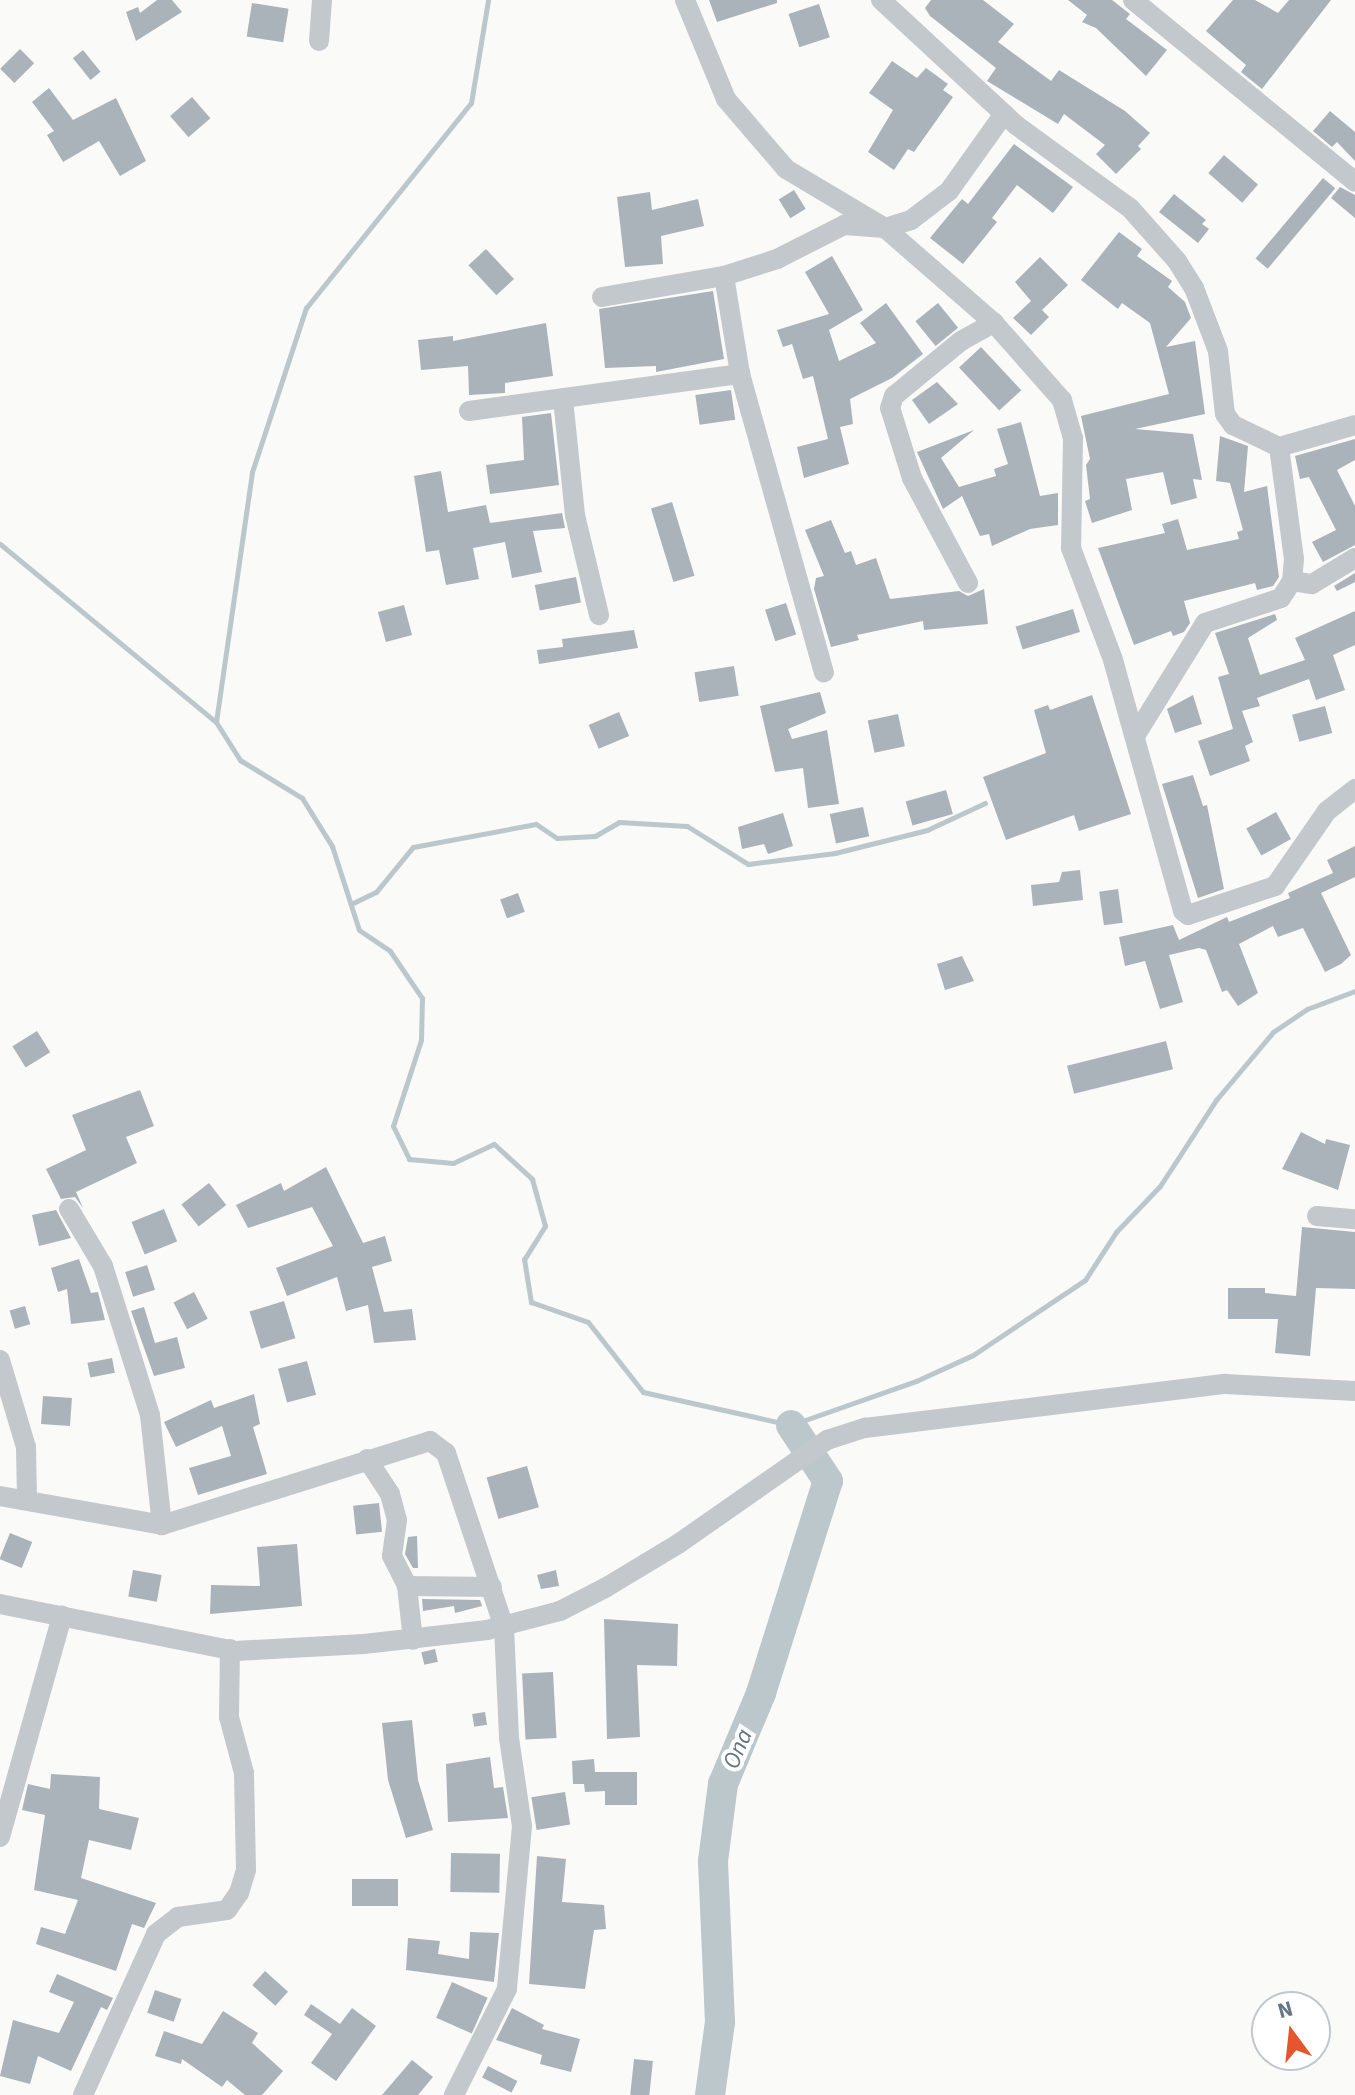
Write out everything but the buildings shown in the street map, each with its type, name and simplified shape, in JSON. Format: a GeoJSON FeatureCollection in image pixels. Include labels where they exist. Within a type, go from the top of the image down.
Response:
{"type":"FeatureCollection","features":[{"type":"Feature","properties":{"kind":"street"},"geometry":{"type":"LineString","coordinates":[[319,41],[322,0]]}},
{"type":"Feature","properties":{"kind":"street"},"geometry":{"type":"LineString","coordinates":[[685,0],[726,99],[786,169],[885,228],[994,323],[1046,377],[1068,415],[1071,548],[1135,736],[1188,915],[1275,886],[1327,811],[1355,789]]}},
{"type":"Feature","properties":{"kind":"street"},"geometry":{"type":"LineString","coordinates":[[881,0],[1004,114],[1078,175],[1130,208],[1177,261],[1194,288],[1218,351],[1225,414],[1248,435],[1279,447],[1355,425]]}},
{"type":"Feature","properties":{"kind":"street"},"geometry":{"type":"LineString","coordinates":[[1133,0],[1355,182]]}},
{"type":"Feature","properties":{"kind":"street"},"geometry":{"type":"LineString","coordinates":[[602,297],[724,276],[777,259],[829,229],[885,228],[911,220],[949,191],[1004,114]]}},
{"type":"Feature","properties":{"kind":"street"},"geometry":{"type":"LineString","coordinates":[[724,276],[740,374],[824,672]]}},
{"type":"Feature","properties":{"kind":"street"},"geometry":{"type":"LineString","coordinates":[[968,583],[912,478],[890,408],[894,396],[961,341],[994,323]]}},
{"type":"Feature","properties":{"kind":"street"},"geometry":{"type":"LineString","coordinates":[[469,411],[740,374]]}},
{"type":"Feature","properties":{"kind":"street"},"geometry":{"type":"LineString","coordinates":[[563,399],[575,515],[599,615]]}},
{"type":"Feature","properties":{"kind":"street"},"geometry":{"type":"LineString","coordinates":[[1135,736],[1205,623],[1281,598],[1292,581],[1294,559],[1279,447]]}},
{"type":"Feature","properties":{"kind":"street"},"geometry":{"type":"LineString","coordinates":[[1292,581],[1312,584],[1355,558]]}},
{"type":"Feature","properties":{"kind":"street"},"geometry":{"type":"LineString","coordinates":[[69,1209],[103,1266],[150,1415],[162,1525]]}},
{"type":"Feature","properties":{"kind":"street"},"geometry":{"type":"LineString","coordinates":[[1317,1216],[1355,1219]]}},
{"type":"Feature","properties":{"kind":"street"},"geometry":{"type":"LineString","coordinates":[[0,1360],[26,1447],[27,1500]]}},
{"type":"Feature","properties":{"kind":"street"},"geometry":{"type":"LineString","coordinates":[[0,1604],[230,1649],[413,1640],[504,1627],[560,1611],[605,1588],[678,1544],[827,1440],[865,1428],[1041,1403],[1225,1384],[1355,1391]]}},
{"type":"Feature","properties":{"kind":"street"},"geometry":{"type":"LineString","coordinates":[[0,1496],[162,1525],[367,1459],[430,1441],[440,1444],[504,1627],[509,1738],[522,1826],[513,1958],[504,1997],[454,2095]]}},
{"type":"Feature","properties":{"kind":"street"},"geometry":{"type":"LineString","coordinates":[[367,1459],[390,1494],[397,1520],[393,1565],[407,1586],[413,1640]]}},
{"type":"Feature","properties":{"kind":"street"},"geometry":{"type":"LineString","coordinates":[[407,1586],[492,1587]]}},
{"type":"Feature","properties":{"kind":"street"},"geometry":{"type":"LineString","coordinates":[[0,1837],[62,1616]]}},
{"type":"Feature","properties":{"kind":"street"},"geometry":{"type":"LineString","coordinates":[[83,2095],[156,1934],[178,1917],[227,1910],[239,1893],[246,1870],[244,1773],[229,1717],[230,1649]]}},
{"type":"Feature","properties":{"kind":"waterway"},"geometry":{"type":"LineString","coordinates":[[216,722],[252,472],[306,308],[471,103],[488,0]]}},
{"type":"Feature","properties":{"kind":"waterway"},"geometry":{"type":"LineString","coordinates":[[0,544],[216,722],[240,760],[302,798],[332,846],[359,930],[390,951],[422,998],[421,1040],[393,1126],[409,1159],[453,1163],[494,1144],[532,1179],[545,1226],[524,1259],[531,1302],[588,1322],[643,1392],[791,1425],[916,1381],[973,1355],[1085,1280],[1116,1232],[1160,1186],[1216,1100],[1273,1032],[1307,1009],[1355,991]]}},
{"type":"Feature","properties":{"kind":"waterway"},"geometry":{"type":"LineString","coordinates":[[351,904],[376,892],[413,847],[536,824],[557,838],[595,836],[619,822],[687,826],[748,864],[835,853],[927,830],[985,803]]}},
{"type":"Feature","properties":{"kind":"waterway","name":"Ona"},"geometry":{"type":"LineString","coordinates":[[710,2095],[720,2022],[713,1861],[723,1784],[761,1693],[828,1481],[791,1425]]}}]}
